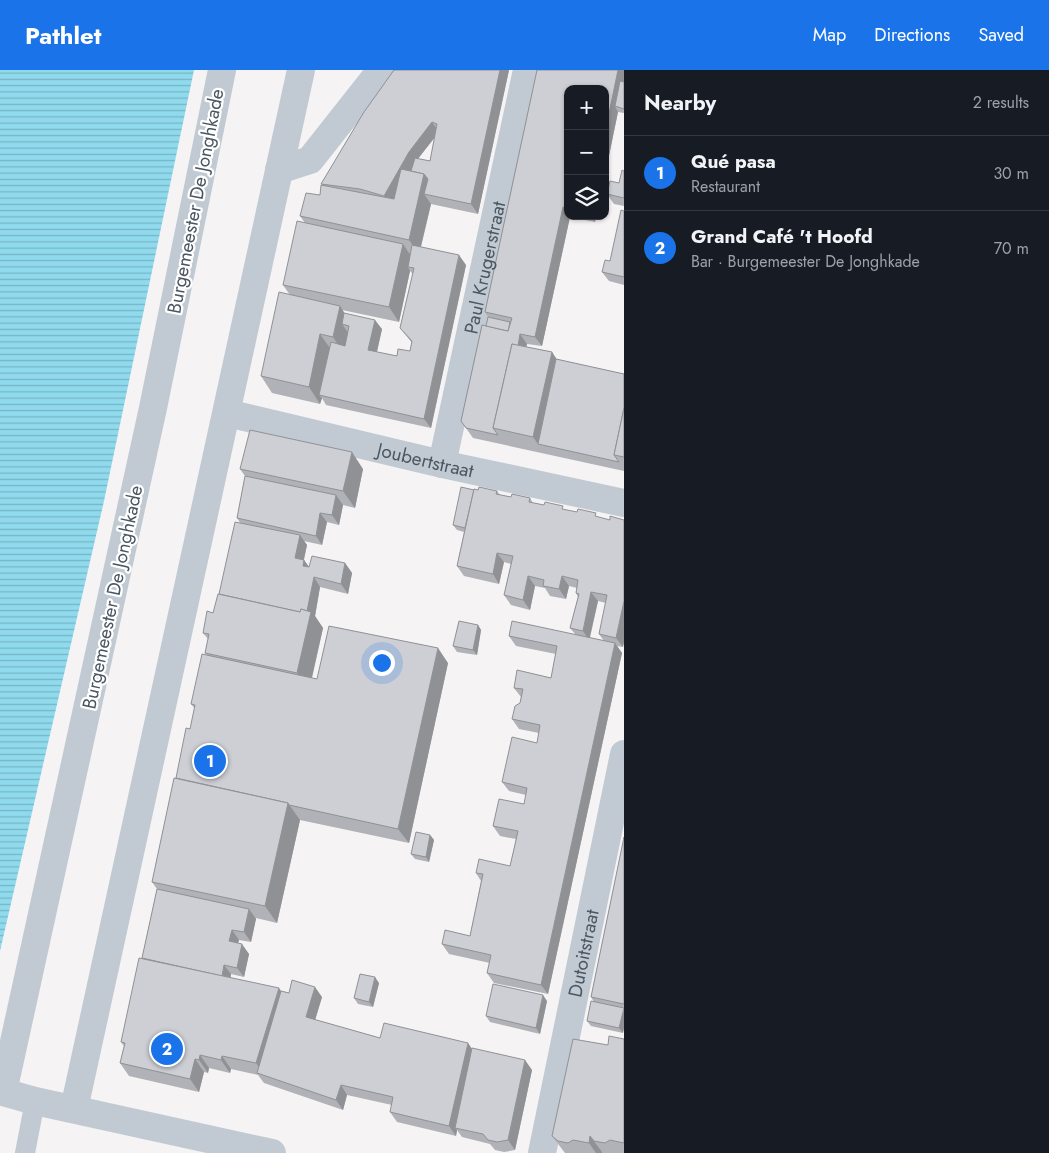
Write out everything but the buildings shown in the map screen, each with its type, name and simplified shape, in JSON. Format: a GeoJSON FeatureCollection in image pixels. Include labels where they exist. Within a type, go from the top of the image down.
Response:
{"type":"FeatureCollection","features":[{"type":"Feature","properties":{"kind":"street","name":"Burgemeester De Jonghkade"},"geometry":{"type":"LineString","coordinates":[[222,70],[154,408],[3,1092],[34,1101],[272,1153]]}},
{"type":"Feature","properties":{"kind":"street"},"geometry":{"type":"LineString","coordinates":[[74,1109],[301,70]]}},
{"type":"Feature","properties":{"kind":"street"},"geometry":{"type":"LineString","coordinates":[[279,170],[310,160],[382,70]]}},
{"type":"Feature","properties":{"kind":"street","name":"Paul Krugerstraat"},"geometry":{"type":"LineString","coordinates":[[442,464],[527,70]]}},
{"type":"Feature","properties":{"kind":"street","name":"Joubertstraat"},"geometry":{"type":"LineString","coordinates":[[227,413],[442,464],[624,503]]}},
{"type":"Feature","properties":{"kind":"street","name":"Dutoitstraat"},"geometry":{"type":"LineString","coordinates":[[542,1153],[624,754]]}},
{"type":"Feature","properties":{"kind":"lane"},"geometry":{"type":"LineString","coordinates":[[25,1153],[34,1101]]}},
{"type":"Feature","properties":{"kind":"water"},"geometry":{"type":"Polygon","coordinates":[[[0,70],[194,70],[104,501],[0,951],[0,70]]]}},
{"type":"Feature","properties":{"kind":"place","name":"Qué pasa"},"geometry":{"type":"Point","coordinates":[210,761]}},
{"type":"Feature","properties":{"kind":"place","name":"Grand Café 't Hoofd"},"geometry":{"type":"Point","coordinates":[167,1049]}}]}
